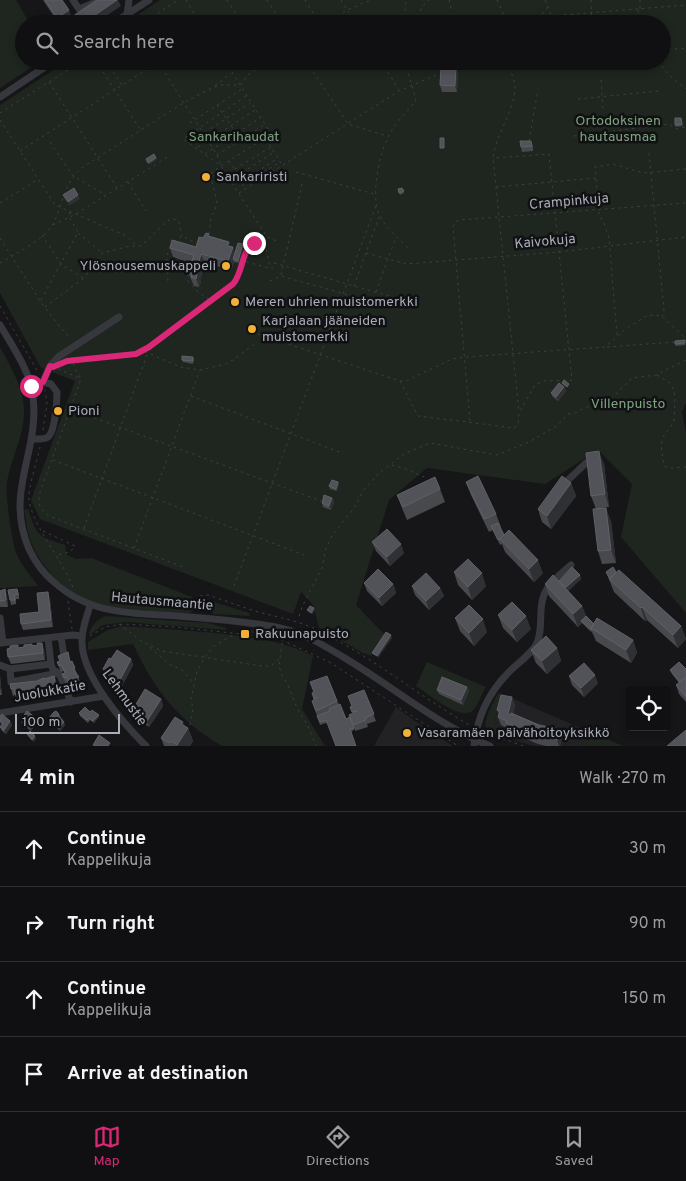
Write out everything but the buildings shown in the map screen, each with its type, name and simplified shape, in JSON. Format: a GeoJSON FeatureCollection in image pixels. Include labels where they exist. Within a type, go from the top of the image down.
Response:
{"type":"FeatureCollection","features":[{"type":"Feature","properties":{"kind":"street"},"geometry":{"type":"LineString","coordinates":[[73,0],[79,9],[101,0]]}},
{"type":"Feature","properties":{"kind":"street"},"geometry":{"type":"LineString","coordinates":[[127,14],[149,0]]}},
{"type":"Feature","properties":{"kind":"street"},"geometry":{"type":"LineString","coordinates":[[127,1],[127,14]]}},
{"type":"Feature","properties":{"kind":"street"},"geometry":{"type":"LineString","coordinates":[[0,97],[40,70]]}},
{"type":"Feature","properties":{"kind":"street"},"geometry":{"type":"LineString","coordinates":[[43,382],[50,366],[58,357],[119,317]]}},
{"type":"Feature","properties":{"kind":"street","name":"Hautausmaantie"},"geometry":{"type":"LineString","coordinates":[[0,325],[26,371],[31,386],[34,409],[31,439],[19,498],[21,524],[24,536],[36,562],[51,580],[70,596],[90,605],[116,611],[237,622],[291,631],[339,654],[474,743],[490,746]]}},
{"type":"Feature","properties":{"kind":"street"},"geometry":{"type":"LineString","coordinates":[[31,386],[43,382],[54,386],[57,392],[52,430],[47,437],[31,439]]}},
{"type":"Feature","properties":{"kind":"street"},"geometry":{"type":"LineString","coordinates":[[567,481],[586,463]]}},
{"type":"Feature","properties":{"kind":"street"},"geometry":{"type":"LineString","coordinates":[[474,743],[484,708],[490,695],[501,681],[533,649],[539,639],[541,606],[547,589],[571,565]]}},
{"type":"Feature","properties":{"kind":"street","name":"Lehmustie"},"geometry":{"type":"LineString","coordinates":[[90,605],[82,636],[82,650],[85,660],[104,696],[146,746]]}},
{"type":"Feature","properties":{"kind":"street"},"geometry":{"type":"LineString","coordinates":[[0,618],[2,643],[82,636]]}},
{"type":"Feature","properties":{"kind":"street"},"geometry":{"type":"LineString","coordinates":[[61,637],[64,656]]}},
{"type":"Feature","properties":{"kind":"street"},"geometry":{"type":"LineString","coordinates":[[48,638],[53,670],[59,673],[71,702]]}},
{"type":"Feature","properties":{"kind":"street"},"geometry":{"type":"LineString","coordinates":[[0,665],[10,669],[52,664]]}},
{"type":"Feature","properties":{"kind":"street"},"geometry":{"type":"LineString","coordinates":[[10,669],[11,682],[59,673]]}},
{"type":"Feature","properties":{"kind":"street","name":"Juolukkatie"},"geometry":{"type":"LineString","coordinates":[[0,714],[104,696]]}},
{"type":"Feature","properties":{"kind":"path"},"geometry":{"type":"LineString","coordinates":[[155,15],[178,0]]}},
{"type":"Feature","properties":{"kind":"path"},"geometry":{"type":"LineString","coordinates":[[186,0],[195,15]]}},
{"type":"Feature","properties":{"kind":"path"},"geometry":{"type":"LineString","coordinates":[[227,0],[236,15]]}},
{"type":"Feature","properties":{"kind":"path"},"geometry":{"type":"LineString","coordinates":[[267,0],[276,15]]}},
{"type":"Feature","properties":{"kind":"path"},"geometry":{"type":"LineString","coordinates":[[305,0],[314,15]]}},
{"type":"Feature","properties":{"kind":"path"},"geometry":{"type":"LineString","coordinates":[[341,0],[351,15]]}},
{"type":"Feature","properties":{"kind":"path"},"geometry":{"type":"LineString","coordinates":[[340,15],[371,0]]}},
{"type":"Feature","properties":{"kind":"path"},"geometry":{"type":"LineString","coordinates":[[405,15],[406,0]]}},
{"type":"Feature","properties":{"kind":"path"},"geometry":{"type":"LineString","coordinates":[[420,15],[421,8],[429,0]]}},
{"type":"Feature","properties":{"kind":"path"},"geometry":{"type":"LineString","coordinates":[[449,0],[450,12]]}},
{"type":"Feature","properties":{"kind":"path"},"geometry":{"type":"LineString","coordinates":[[497,0],[504,15]]}},
{"type":"Feature","properties":{"kind":"path"},"geometry":{"type":"LineString","coordinates":[[546,0],[551,15]]}},
{"type":"Feature","properties":{"kind":"path"},"geometry":{"type":"LineString","coordinates":[[591,0],[592,12]]}},
{"type":"Feature","properties":{"kind":"path"},"geometry":{"type":"LineString","coordinates":[[639,15],[640,0]]}},
{"type":"Feature","properties":{"kind":"path"},"geometry":{"type":"LineString","coordinates":[[561,15],[686,5]]}},
{"type":"Feature","properties":{"kind":"path"},"geometry":{"type":"LineString","coordinates":[[541,15],[548,7]]}},
{"type":"Feature","properties":{"kind":"path"},"geometry":{"type":"LineString","coordinates":[[671,49],[686,48]]}},
{"type":"Feature","properties":{"kind":"path"},"geometry":{"type":"LineString","coordinates":[[0,113],[68,70]]}},
{"type":"Feature","properties":{"kind":"path"},"geometry":{"type":"LineString","coordinates":[[102,70],[140,130]]}},
{"type":"Feature","properties":{"kind":"path"},"geometry":{"type":"LineString","coordinates":[[112,70],[122,85]]}},
{"type":"Feature","properties":{"kind":"path"},"geometry":{"type":"LineString","coordinates":[[20,151],[146,70]]}},
{"type":"Feature","properties":{"kind":"path"},"geometry":{"type":"LineString","coordinates":[[162,70],[208,140],[221,166],[267,237],[279,242]]}},
{"type":"Feature","properties":{"kind":"path"},"geometry":{"type":"LineString","coordinates":[[208,237],[212,224],[211,217],[215,211],[217,201],[212,182],[208,176],[271,134],[230,70]]}},
{"type":"Feature","properties":{"kind":"path"},"geometry":{"type":"LineString","coordinates":[[240,85],[255,70]]}},
{"type":"Feature","properties":{"kind":"path"},"geometry":{"type":"LineString","coordinates":[[312,70],[348,124],[388,137]]}},
{"type":"Feature","properties":{"kind":"path"},"geometry":{"type":"LineString","coordinates":[[386,70],[399,91]]}},
{"type":"Feature","properties":{"kind":"path"},"geometry":{"type":"LineString","coordinates":[[408,70],[416,100],[388,137],[377,177],[375,194],[380,216],[396,237],[408,248]]}},
{"type":"Feature","properties":{"kind":"path"},"geometry":{"type":"LineString","coordinates":[[400,381],[418,416],[514,428],[518,425],[519,413],[493,158],[494,148],[506,124],[515,87],[511,70]]}},
{"type":"Feature","properties":{"kind":"path"},"geometry":{"type":"LineString","coordinates":[[666,70],[686,89]]}},
{"type":"Feature","properties":{"kind":"path"},"geometry":{"type":"LineString","coordinates":[[212,88],[232,73]]}},
{"type":"Feature","properties":{"kind":"path"},"geometry":{"type":"LineString","coordinates":[[239,193],[399,91],[436,75]]}},
{"type":"Feature","properties":{"kind":"path"},"geometry":{"type":"LineString","coordinates":[[601,80],[603,111]]}},
{"type":"Feature","properties":{"kind":"path"},"geometry":{"type":"LineString","coordinates":[[49,82],[117,188]]}},
{"type":"Feature","properties":{"kind":"path"},"geometry":{"type":"LineString","coordinates":[[52,226],[66,189],[73,176],[80,170],[183,103],[221,85],[240,85]]}},
{"type":"Feature","properties":{"kind":"path"},"geometry":{"type":"LineString","coordinates":[[190,123],[242,89]]}},
{"type":"Feature","properties":{"kind":"path"},"geometry":{"type":"LineString","coordinates":[[528,144],[538,89]]}},
{"type":"Feature","properties":{"kind":"path"},"geometry":{"type":"LineString","coordinates":[[578,98],[659,91]]}},
{"type":"Feature","properties":{"kind":"path"},"geometry":{"type":"LineString","coordinates":[[221,166],[183,139],[247,96]]}},
{"type":"Feature","properties":{"kind":"path"},"geometry":{"type":"LineString","coordinates":[[189,143],[251,102]]}},
{"type":"Feature","properties":{"kind":"path"},"geometry":{"type":"LineString","coordinates":[[217,105],[240,140]]}},
{"type":"Feature","properties":{"kind":"path"},"geometry":{"type":"LineString","coordinates":[[197,149],[256,110]]}},
{"type":"Feature","properties":{"kind":"path"},"geometry":{"type":"LineString","coordinates":[[204,154],[260,117]]}},
{"type":"Feature","properties":{"kind":"path"},"geometry":{"type":"LineString","coordinates":[[0,120],[55,205],[124,234],[136,246]]}},
{"type":"Feature","properties":{"kind":"path"},"geometry":{"type":"LineString","coordinates":[[217,155],[265,124]]}},
{"type":"Feature","properties":{"kind":"path"},"geometry":{"type":"LineString","coordinates":[[574,136],[669,124],[676,129],[686,127]]}},
{"type":"Feature","properties":{"kind":"path"},"geometry":{"type":"LineString","coordinates":[[265,138],[283,166]]}},
{"type":"Feature","properties":{"kind":"path"},"geometry":{"type":"LineString","coordinates":[[50,142],[73,176],[105,195]]}},
{"type":"Feature","properties":{"kind":"path"},"geometry":{"type":"LineString","coordinates":[[234,169],[271,147]]}},
{"type":"Feature","properties":{"kind":"path"},"geometry":{"type":"LineString","coordinates":[[236,176],[274,152]]}},
{"type":"Feature","properties":{"kind":"path"},"geometry":{"type":"LineString","coordinates":[[650,153],[664,310],[662,316]]}},
{"type":"Feature","properties":{"kind":"path"},"geometry":{"type":"LineString","coordinates":[[493,158],[549,154],[570,349],[572,380],[539,382],[535,385],[519,413]]}},
{"type":"Feature","properties":{"kind":"path"},"geometry":{"type":"LineString","coordinates":[[0,263],[42,235],[52,226],[76,214],[171,155]]}},
{"type":"Feature","properties":{"kind":"path"},"geometry":{"type":"LineString","coordinates":[[240,182],[278,158]]}},
{"type":"Feature","properties":{"kind":"path"},"geometry":{"type":"LineString","coordinates":[[229,161],[237,173],[236,176],[244,190]]}},
{"type":"Feature","properties":{"kind":"path"},"geometry":{"type":"LineString","coordinates":[[242,186],[280,162]]}},
{"type":"Feature","properties":{"kind":"path"},"geometry":{"type":"LineString","coordinates":[[618,335],[609,246],[606,231],[598,210],[595,167],[613,164],[636,172],[686,169]]}},
{"type":"Feature","properties":{"kind":"path"},"geometry":{"type":"LineString","coordinates":[[296,172],[375,194]]}},
{"type":"Feature","properties":{"kind":"path"},"geometry":{"type":"LineString","coordinates":[[496,187],[596,178]]}},
{"type":"Feature","properties":{"kind":"path"},"geometry":{"type":"LineString","coordinates":[[0,203],[38,180]]}},
{"type":"Feature","properties":{"kind":"path"},"geometry":{"type":"LineString","coordinates":[[281,276],[303,180]]}},
{"type":"Feature","properties":{"kind":"path"},"geometry":{"type":"LineString","coordinates":[[128,182],[146,211]]}},
{"type":"Feature","properties":{"kind":"path"},"geometry":{"type":"LineString","coordinates":[[234,586],[376,203]]}},
{"type":"Feature","properties":{"kind":"path","name":"Crampinkuja"},"geometry":{"type":"LineString","coordinates":[[455,260],[453,227],[455,222],[459,220],[686,203]]}},
{"type":"Feature","properties":{"kind":"path"},"geometry":{"type":"LineString","coordinates":[[70,212],[69,217],[78,232],[102,254]]}},
{"type":"Feature","properties":{"kind":"path"},"geometry":{"type":"LineString","coordinates":[[354,286],[380,216]]}},
{"type":"Feature","properties":{"kind":"path"},"geometry":{"type":"LineString","coordinates":[[45,307],[84,278],[102,254],[141,246],[172,218],[179,222],[182,236]]}},
{"type":"Feature","properties":{"kind":"path"},"geometry":{"type":"LineString","coordinates":[[40,301],[78,232]]}},
{"type":"Feature","properties":{"kind":"path"},"geometry":{"type":"LineString","coordinates":[[42,235],[61,264],[84,278]]}},
{"type":"Feature","properties":{"kind":"path"},"geometry":{"type":"LineString","coordinates":[[182,236],[198,244]]}},
{"type":"Feature","properties":{"kind":"path"},"geometry":{"type":"LineString","coordinates":[[168,281],[166,262],[168,250],[172,243],[182,236]]}},
{"type":"Feature","properties":{"kind":"path"},"geometry":{"type":"LineString","coordinates":[[376,292],[396,237]]}},
{"type":"Feature","properties":{"kind":"path","name":"Kaivokuja"},"geometry":{"type":"LineString","coordinates":[[366,253],[406,264],[559,252],[686,237]]}},
{"type":"Feature","properties":{"kind":"path"},"geometry":{"type":"LineString","coordinates":[[0,238],[40,301],[74,346],[72,360],[81,379]]}},
{"type":"Feature","properties":{"kind":"path"},"geometry":{"type":"LineString","coordinates":[[63,362],[130,356],[144,351],[236,281],[244,261],[250,246],[254,243],[259,243],[266,248],[269,262],[273,269],[244,261],[240,260]]}},
{"type":"Feature","properties":{"kind":"path"},"geometry":{"type":"LineString","coordinates":[[455,260],[470,422]]}},
{"type":"Feature","properties":{"kind":"path"},"geometry":{"type":"LineString","coordinates":[[274,263],[402,300]]}},
{"type":"Feature","properties":{"kind":"path"},"geometry":{"type":"LineString","coordinates":[[188,274],[188,281],[199,293],[212,301]]}},
{"type":"Feature","properties":{"kind":"path"},"geometry":{"type":"LineString","coordinates":[[270,281],[281,276],[402,310]]}},
{"type":"Feature","properties":{"kind":"path"},"geometry":{"type":"LineString","coordinates":[[605,347],[635,321],[648,315],[662,316],[686,339]]}},
{"type":"Feature","properties":{"kind":"path"},"geometry":{"type":"LineString","coordinates":[[258,334],[400,381],[406,381],[452,360],[465,357],[679,342]]}},
{"type":"Feature","properties":{"kind":"path"},"geometry":{"type":"LineString","coordinates":[[139,349],[180,367],[200,370],[233,360],[256,343]]}},
{"type":"Feature","properties":{"kind":"path"},"geometry":{"type":"LineString","coordinates":[[84,529],[149,353],[149,347]]}},
{"type":"Feature","properties":{"kind":"path"},"geometry":{"type":"LineString","coordinates":[[299,616],[322,568],[326,548],[333,534],[355,507],[363,491],[379,473],[404,454],[430,443],[498,455],[504,453],[529,442],[558,425],[568,414],[575,413],[614,396],[632,378],[656,375],[686,360]]}},
{"type":"Feature","properties":{"kind":"path"},"geometry":{"type":"LineString","coordinates":[[50,366],[81,379]]}},
{"type":"Feature","properties":{"kind":"path"},"geometry":{"type":"LineString","coordinates":[[134,548],[200,370]]}},
{"type":"Feature","properties":{"kind":"path"},"geometry":{"type":"LineString","coordinates":[[656,375],[670,383],[674,390],[674,422],[663,437],[661,446],[664,466],[670,468],[686,467]]}},
{"type":"Feature","properties":{"kind":"path"},"geometry":{"type":"LineString","coordinates":[[81,379],[40,492],[39,506],[49,516],[183,567]]}},
{"type":"Feature","properties":{"kind":"path"},"geometry":{"type":"LineString","coordinates":[[191,396],[342,453]]}},
{"type":"Feature","properties":{"kind":"path"},"geometry":{"type":"LineString","coordinates":[[70,409],[321,501]]}},
{"type":"Feature","properties":{"kind":"path"},"geometry":{"type":"LineString","coordinates":[[52,460],[304,555]]}},
{"type":"Feature","properties":{"kind":"path"},"geometry":{"type":"LineString","coordinates":[[391,464],[424,476],[426,479]]}},
{"type":"Feature","properties":{"kind":"path"},"geometry":{"type":"LineString","coordinates":[[28,499],[42,531],[74,546],[70,552],[57,555]]}},
{"type":"Feature","properties":{"kind":"path"},"geometry":{"type":"LineString","coordinates":[[82,636],[91,636],[105,627],[118,624],[174,627],[282,640],[331,663],[458,746]]}},
{"type":"Feature","properties":{"kind":"path"},"geometry":{"type":"LineString","coordinates":[[118,624],[149,646],[168,664],[182,670],[194,683]]}},
{"type":"Feature","properties":{"kind":"path"},"geometry":{"type":"LineString","coordinates":[[190,725],[193,710],[191,698],[194,683],[205,657],[214,646],[235,634]]}},
{"type":"Feature","properties":{"kind":"path"},"geometry":{"type":"LineString","coordinates":[[282,640],[279,666],[316,746]]}},
{"type":"Feature","properties":{"kind":"path"},"geometry":{"type":"LineString","coordinates":[[149,646],[162,651],[262,666],[271,666],[280,658]]}},
{"type":"Feature","properties":{"kind":"path"},"geometry":{"type":"LineString","coordinates":[[485,732],[524,746]]}},
{"type":"Feature","properties":{"kind":"shaded area"},"geometry":{"type":"Polygon","coordinates":[[[502,694],[583,729],[584,746],[533,746],[492,733],[502,694]]]}},
{"type":"Feature","properties":{"kind":"shaded area","name":"Vasaramäen päivähoitoyksikkö"},"geometry":{"type":"Polygon","coordinates":[[[396,707],[412,719],[453,746],[374,746],[396,707]]]}},
{"type":"Feature","properties":{"kind":"green space"},"geometry":{"type":"Polygon","coordinates":[[[0,0],[16,0],[25,15],[15,15],[15,70],[27,70],[0,88],[0,0]]]}},
{"type":"Feature","properties":{"kind":"green space"},"geometry":{"type":"Polygon","coordinates":[[[160,0],[686,0],[686,403],[682,412],[686,433],[686,613],[621,537],[632,484],[598,450],[545,484],[427,468],[389,500],[356,605],[385,635],[371,656],[319,628],[313,605],[301,592],[293,614],[40,519],[31,500],[75,381],[41,368],[0,293],[0,105],[53,70],[671,70],[671,15],[138,15],[160,0]]]}},
{"type":"Feature","properties":{"kind":"green space"},"geometry":{"type":"Polygon","coordinates":[[[0,347],[13,371],[24,405],[23,424],[7,482],[11,532],[18,557],[38,586],[0,588],[0,347]]]}},
{"type":"Feature","properties":{"kind":"green space"},"geometry":{"type":"Polygon","coordinates":[[[28,509],[34,525],[40,534],[49,540],[65,545],[67,555],[77,559],[91,558],[192,597],[195,606],[193,611],[189,613],[117,608],[94,602],[72,592],[44,566],[37,555],[27,530],[24,510],[28,509]]]}},
{"type":"Feature","properties":{"kind":"green space"},"geometry":{"type":"Polygon","coordinates":[[[211,601],[249,613],[250,616],[213,614],[208,608],[207,602],[211,601]]]}},
{"type":"Feature","properties":{"kind":"green space"},"geometry":{"type":"Polygon","coordinates":[[[106,616],[208,623],[226,628],[226,630],[125,622],[103,625],[90,635],[89,633],[94,624],[106,616]]]}},
{"type":"Feature","properties":{"kind":"green space"},"geometry":{"type":"Polygon","coordinates":[[[122,626],[253,638],[289,646],[313,656],[302,709],[325,746],[222,746],[193,726],[169,703],[150,676],[133,644],[88,650],[88,642],[108,630],[122,626]]]}},
{"type":"Feature","properties":{"kind":"green space"},"geometry":{"type":"Polygon","coordinates":[[[247,630],[281,633],[280,638],[247,632],[247,630]]]}},
{"type":"Feature","properties":{"kind":"green space"},"geometry":{"type":"Polygon","coordinates":[[[427,662],[486,687],[472,711],[467,713],[452,709],[435,700],[416,686],[427,662]]]}},
{"type":"Feature","properties":{"kind":"green space"},"geometry":{"type":"Polygon","coordinates":[[[498,693],[502,694],[492,733],[487,729],[486,724],[498,693]]]}},
{"type":"Feature","properties":{"kind":"green space"},"geometry":{"type":"Polygon","coordinates":[[[583,729],[623,746],[584,746],[583,729]]]}},
{"type":"Feature","properties":{"kind":"place","name":"Sankariristi"},"geometry":{"type":"Point","coordinates":[206,177]}},
{"type":"Feature","properties":{"kind":"place","name":"Ylösnousemuskappeli"},"geometry":{"type":"Point","coordinates":[226,266]}},
{"type":"Feature","properties":{"kind":"place","name":"Meren uhrien muistomerkki"},"geometry":{"type":"Point","coordinates":[235,302]}},
{"type":"Feature","properties":{"kind":"place","name":"Karjalaan jääneiden muistomerkki"},"geometry":{"type":"Point","coordinates":[252,329]}},
{"type":"Feature","properties":{"kind":"place","name":"Pioni"},"geometry":{"type":"Point","coordinates":[58,411]}},
{"type":"Feature","properties":{"kind":"place","name":"Rakuunapuisto"},"geometry":{"type":"Point","coordinates":[245,634]}},
{"type":"Feature","properties":{"kind":"place","name":"Vasaramäen päivähoitoyksikkö"},"geometry":{"type":"Point","coordinates":[407,733]}},
{"type":"Feature","properties":{"kind":"route"},"geometry":{"type":"LineString","coordinates":[[31,386],[43,382],[50,366],[53,367],[67,361],[130,356],[149,347],[233,284],[238,277],[248,248],[254,243]]}},
{"type":"Feature","properties":{"kind":"park label","name":"Ortodoksinen hautausmaa"},"geometry":{"type":"Point","coordinates":[618,130]}},
{"type":"Feature","properties":{"kind":"park label","name":"Sankarihaudat"},"geometry":{"type":"Point","coordinates":[234,137]}},
{"type":"Feature","properties":{"kind":"park label","name":"Villenpuisto"},"geometry":{"type":"Point","coordinates":[628,404]}}]}
